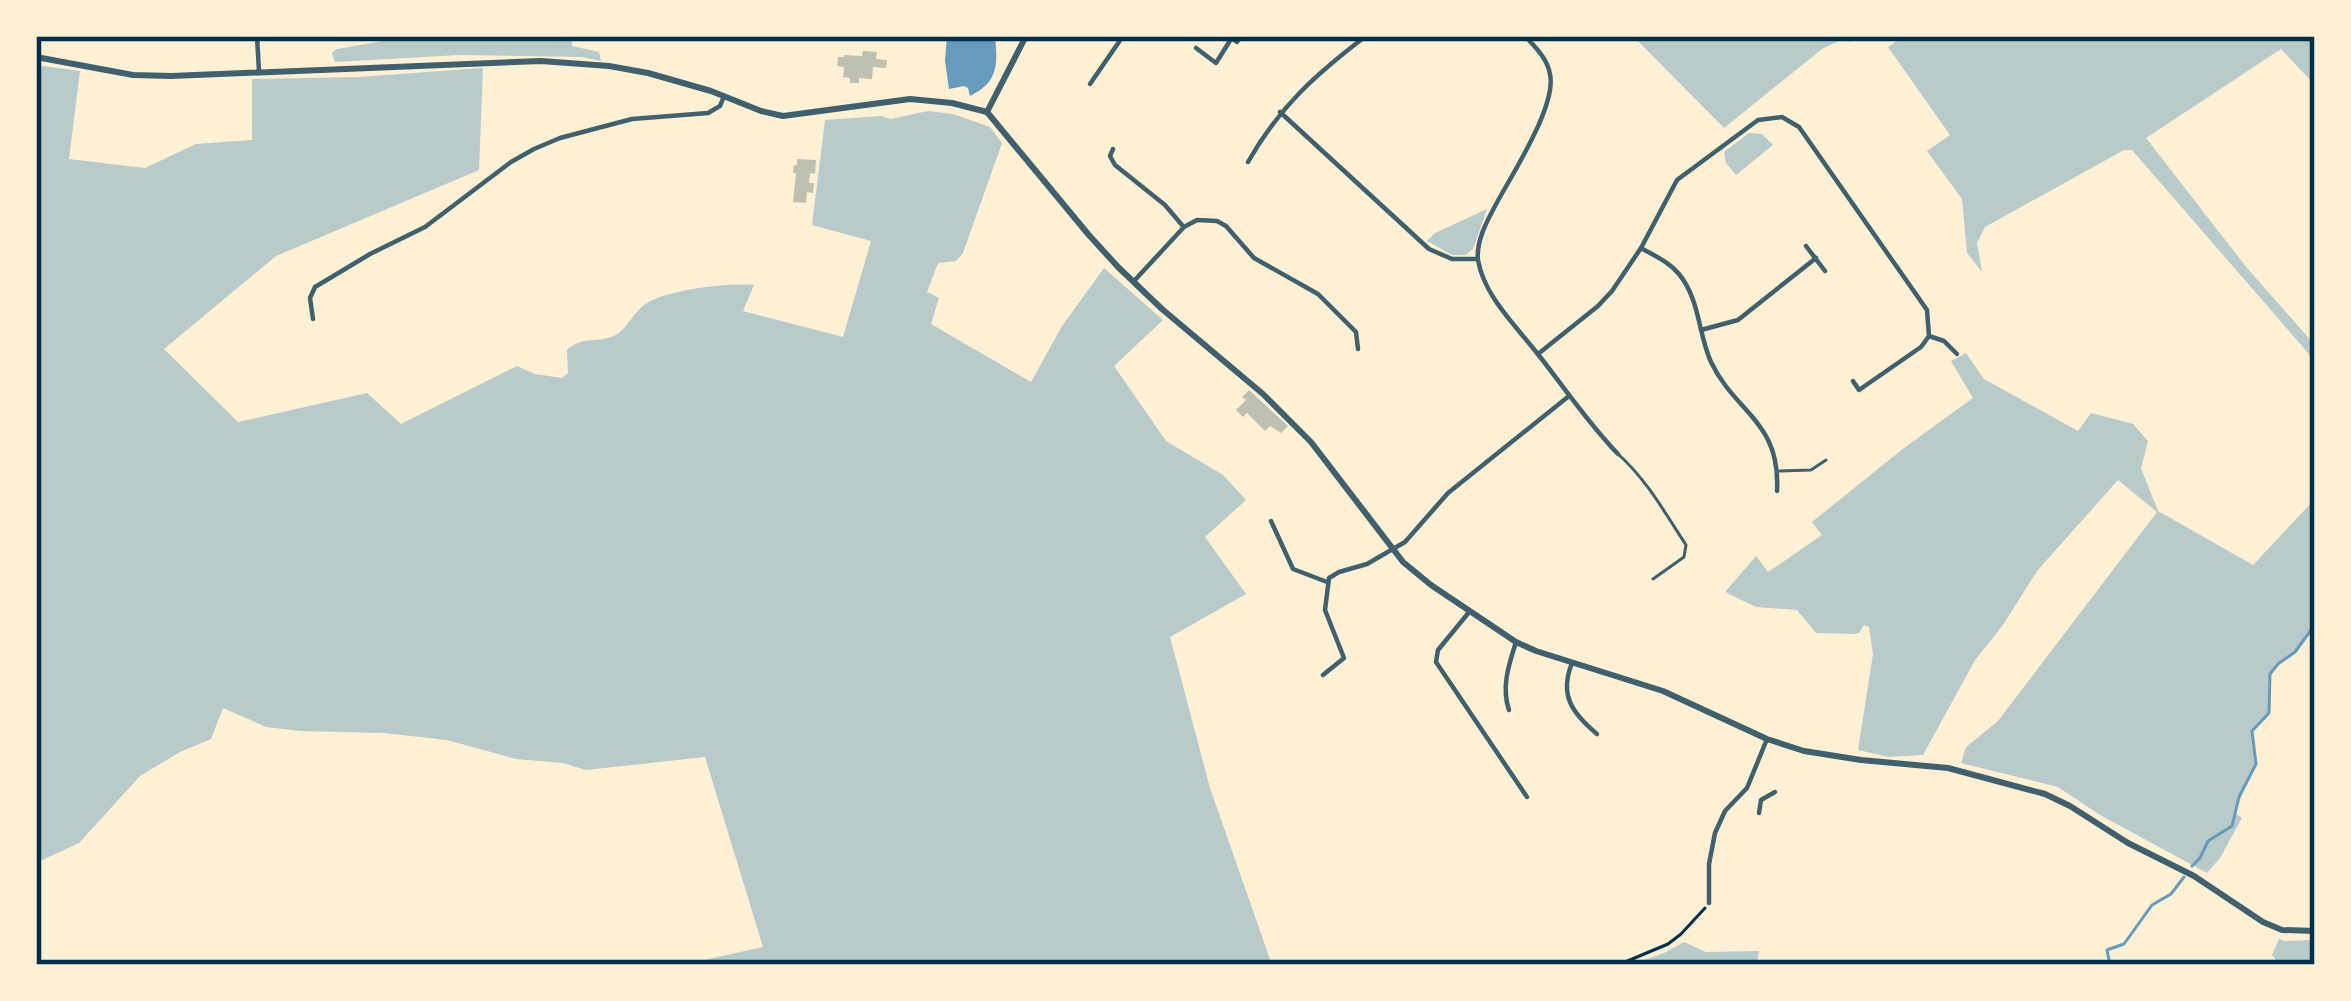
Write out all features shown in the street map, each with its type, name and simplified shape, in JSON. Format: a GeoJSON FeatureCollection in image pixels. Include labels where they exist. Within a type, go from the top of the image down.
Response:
{"type":"FeatureCollection","features":[{"type":"Feature","properties":{"kind":"street"},"geometry":{"type":"LineString","coordinates":[[257,36],[259,73]]}},
{"type":"Feature","properties":{"kind":"street"},"geometry":{"type":"LineString","coordinates":[[987,112],[1026,36]]}},
{"type":"Feature","properties":{"kind":"street"},"geometry":{"type":"LineString","coordinates":[[1090,84],[1123,36]]}},
{"type":"Feature","properties":{"kind":"street"},"geometry":{"type":"LineString","coordinates":[[1196,48],[1216,63],[1230,37],[1237,42],[1241,36]]}},
{"type":"Feature","properties":{"kind":"street"},"geometry":{"type":"LineString","coordinates":[[1248,162],[1280,112],[1325,67],[1366,36]]}},
{"type":"Feature","properties":{"kind":"street"},"geometry":{"type":"LineString","coordinates":[[1526,36],[1549,70],[1550,94],[1483,230],[1478,259],[1500,306],[1618,454]]}},
{"type":"Feature","properties":{"kind":"street"},"geometry":{"type":"LineString","coordinates":[[36,57],[152,76],[557,61],[669,78],[783,116],[910,99],[987,112],[1133,281],[1311,442],[1392,551],[1431,585],[1516,642],[1663,691],[1804,751],[1948,768],[2045,794],[2194,876],[2263,922],[2291,932],[2315,931]]}},
{"type":"Feature","properties":{"kind":"street"},"geometry":{"type":"LineString","coordinates":[[313,319],[310,298],[315,286],[424,227],[534,149],[632,119],[708,113],[720,106],[724,96]]}},
{"type":"Feature","properties":{"kind":"street"},"geometry":{"type":"LineString","coordinates":[[1280,112],[1429,249],[1452,259],[1478,259]]}},
{"type":"Feature","properties":{"kind":"street"},"geometry":{"type":"LineString","coordinates":[[1538,354],[1605,299],[1641,248],[1677,180],[1750,124],[1771,117],[1799,127],[1922,299],[1930,321],[1930,336],[1921,347],[1859,390]]}},
{"type":"Feature","properties":{"kind":"street"},"geometry":{"type":"LineString","coordinates":[[1113,149],[1110,156],[1115,165],[1165,205],[1184,227]]}},
{"type":"Feature","properties":{"kind":"street"},"geometry":{"type":"LineString","coordinates":[[1133,281],[1184,227],[1204,219],[1226,226],[1254,258],[1318,294],[1362,339],[1358,349]]}},
{"type":"Feature","properties":{"kind":"street"},"geometry":{"type":"LineString","coordinates":[[1806,247],[1825,271]]}},
{"type":"Feature","properties":{"kind":"street"},"geometry":{"type":"LineString","coordinates":[[1641,248],[1669,264],[1684,280],[1713,367],[1769,442],[1778,471],[1777,491]]}},
{"type":"Feature","properties":{"kind":"street"},"geometry":{"type":"LineString","coordinates":[[1701,330],[1738,320],[1816,258]]}},
{"type":"Feature","properties":{"kind":"street"},"geometry":{"type":"LineString","coordinates":[[1930,336],[1958,354]]}},
{"type":"Feature","properties":{"kind":"street"},"geometry":{"type":"LineString","coordinates":[[1853,381],[1866,398]]}},
{"type":"Feature","properties":{"kind":"street"},"geometry":{"type":"LineString","coordinates":[[1324,675],[1344,658],[1324,610],[1327,583],[1334,574],[1358,568],[1411,538],[1457,485],[1569,396]]}},
{"type":"Feature","properties":{"kind":"street"},"geometry":{"type":"LineString","coordinates":[[1271,521],[1293,568],[1327,583]]}},
{"type":"Feature","properties":{"kind":"street"},"geometry":{"type":"LineString","coordinates":[[1470,611],[1438,650],[1436,662],[1527,796]]}},
{"type":"Feature","properties":{"kind":"street"},"geometry":{"type":"LineString","coordinates":[[1509,710],[1507,673],[1516,642]]}},
{"type":"Feature","properties":{"kind":"street"},"geometry":{"type":"LineString","coordinates":[[1572,663],[1565,684],[1568,699],[1597,734]]}},
{"type":"Feature","properties":{"kind":"street"},"geometry":{"type":"LineString","coordinates":[[1709,904],[1715,833],[1725,811],[1747,788],[1767,739]]}},
{"type":"Feature","properties":{"kind":"street"},"geometry":{"type":"LineString","coordinates":[[1759,813],[1761,800],[1775,791]]}},
{"type":"Feature","properties":{"kind":"lane"},"geometry":{"type":"LineString","coordinates":[[1618,454],[1658,500],[1687,548],[1681,560],[1653,579]]}},
{"type":"Feature","properties":{"kind":"lane"},"geometry":{"type":"LineString","coordinates":[[1778,471],[1811,470],[1826,460]]}},
{"type":"Feature","properties":{"kind":"path"},"geometry":{"type":"LineString","coordinates":[[1618,965],[1674,939],[1709,904]]}},
{"type":"Feature","properties":{"kind":"shaded area"},"geometry":{"type":"Polygon","coordinates":[[[395,36],[571,36],[572,46],[599,52],[601,61],[459,55],[335,62],[332,53],[337,49],[395,36]]]}},
{"type":"Feature","properties":{"kind":"shaded area"},"geometry":{"type":"Polygon","coordinates":[[[1633,36],[1862,36],[1822,49],[1724,128],[1633,36]]]}},
{"type":"Feature","properties":{"kind":"shaded area"},"geometry":{"type":"Polygon","coordinates":[[[1904,36],[2315,36],[2315,85],[2281,49],[2146,138],[2247,268],[2315,345],[2315,361],[2132,150],[2124,150],[1985,227],[1977,243],[1982,272],[1967,253],[1962,199],[1927,151],[1950,135],[1888,47],[1904,36]]]}},
{"type":"Feature","properties":{"kind":"shaded area"},"geometry":{"type":"Polygon","coordinates":[[[36,65],[80,71],[69,159],[145,168],[196,144],[252,140],[252,79],[483,68],[479,170],[276,256],[164,349],[238,422],[367,393],[401,424],[517,366],[562,378],[568,373],[567,350],[572,346],[611,337],[653,300],[697,288],[754,285],[743,311],[843,337],[871,241],[812,225],[825,120],[890,119],[928,111],[990,127],[1002,143],[963,253],[956,261],[938,263],[927,292],[939,298],[931,324],[1031,382],[1062,326],[1104,268],[1163,320],[1114,366],[1166,441],[1223,475],[1246,500],[1205,537],[1246,594],[1170,637],[1210,788],[1272,965],[681,965],[763,947],[705,757],[586,770],[516,759],[447,740],[266,727],[223,708],[211,739],[140,776],[79,843],[36,863],[36,65]]]}},
{"type":"Feature","properties":{"kind":"shaded area"},"geometry":{"type":"Polygon","coordinates":[[[1749,133],[1762,134],[1773,145],[1736,175],[1724,152],[1749,133]]]}},
{"type":"Feature","properties":{"kind":"shaded area"},"geometry":{"type":"Polygon","coordinates":[[[1487,209],[1473,249],[1466,255],[1452,255],[1427,241],[1435,233],[1487,209]]]}},
{"type":"Feature","properties":{"kind":"shaded area"},"geometry":{"type":"Polygon","coordinates":[[[1966,353],[1984,379],[2078,431],[2091,413],[2133,424],[2148,441],[2141,468],[2158,511],[2253,565],[2315,499],[2311,630],[2270,674],[2269,713],[2252,731],[2256,764],[2236,814],[2242,818],[2207,873],[2058,787],[1961,763],[1966,747],[1998,721],[2157,512],[2118,480],[2037,571],[1975,660],[1923,755],[1889,757],[1858,750],[1873,654],[1869,627],[1864,625],[1854,634],[1816,633],[1797,610],[1756,607],[1725,592],[1756,556],[1768,572],[1822,535],[1812,522],[1973,398],[1951,361],[1966,353]]]}},
{"type":"Feature","properties":{"kind":"shaded area"},"geometry":{"type":"Polygon","coordinates":[[[2279,939],[2315,940],[2315,965],[2279,965],[2272,955],[2279,939]]]}},
{"type":"Feature","properties":{"kind":"shaded area"},"geometry":{"type":"Polygon","coordinates":[[[1684,942],[1706,952],[1759,951],[1757,965],[1630,965],[1684,942]]]}},
{"type":"Feature","properties":{"kind":"water"},"geometry":{"type":"Polygon","coordinates":[[[947,36],[995,36],[994,72],[970,96],[964,86],[949,89],[947,36]]]}},
{"type":"Feature","properties":{"kind":"building"},"geometry":{"type":"Polygon","coordinates":[[[863,51],[877,52],[876,59],[887,60],[886,68],[873,67],[872,79],[850,83],[850,78],[843,77],[844,67],[837,66],[838,57],[862,56],[863,51]]]}},
{"type":"Feature","properties":{"kind":"building"},"geometry":{"type":"Polygon","coordinates":[[[797,159],[816,160],[809,183],[814,183],[813,193],[807,192],[806,203],[793,202],[797,159]]]}},
{"type":"Feature","properties":{"kind":"building"},"geometry":{"type":"Polygon","coordinates":[[[1249,390],[1288,426],[1281,433],[1270,426],[1265,431],[1247,413],[1243,417],[1236,410],[1249,390]]]}},
{"type":"Feature","properties":{"kind":"waterway"},"geometry":{"type":"LineString","coordinates":[[2192,866],[2208,841],[2232,826],[2239,797],[2256,764],[2252,731],[2269,713],[2270,674],[2311,630],[2315,610]]}},
{"type":"Feature","properties":{"kind":"waterway"},"geometry":{"type":"LineString","coordinates":[[2110,965],[2107,950],[2124,944],[2152,905],[2171,894],[2184,877]]}}]}
